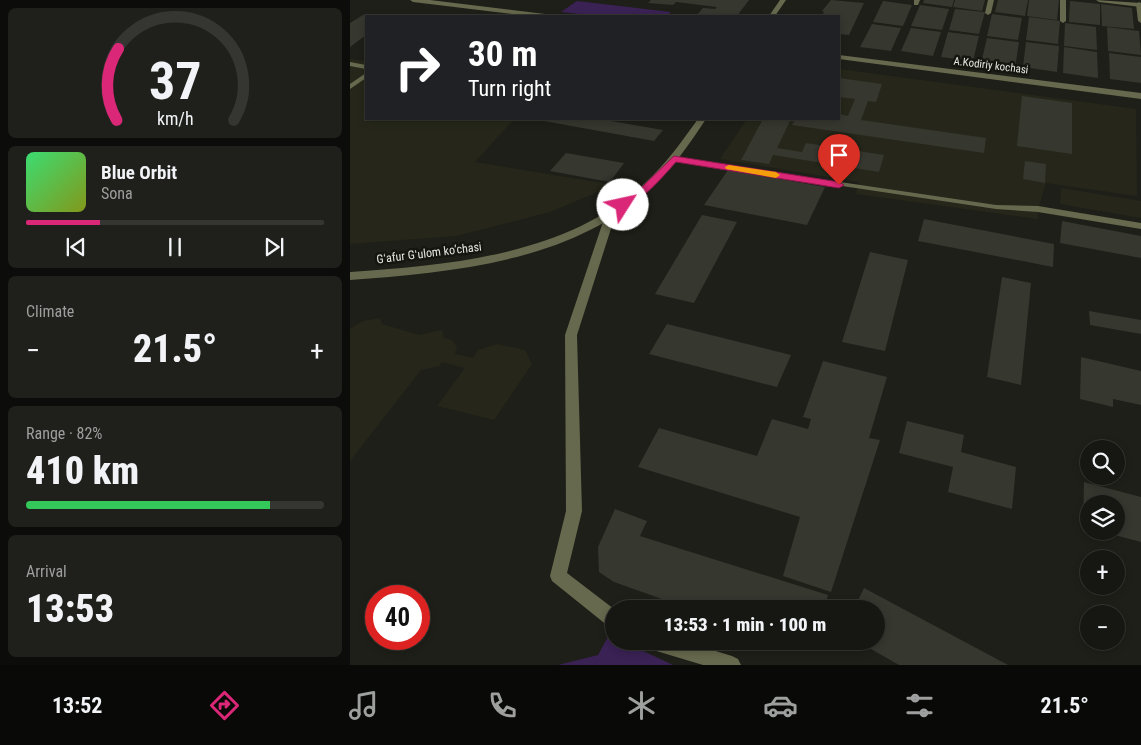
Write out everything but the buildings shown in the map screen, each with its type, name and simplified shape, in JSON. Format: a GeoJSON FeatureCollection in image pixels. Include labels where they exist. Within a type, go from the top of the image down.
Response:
{"type":"FeatureCollection","features":[{"type":"Feature","properties":{"kind":"street"},"geometry":{"type":"LineString","coordinates":[[413,0],[537,15]]}},
{"type":"Feature","properties":{"kind":"street"},"geometry":{"type":"LineString","coordinates":[[773,15],[783,0]]}},
{"type":"Feature","properties":{"kind":"street"},"geometry":{"type":"LineString","coordinates":[[1099,0],[1140,4]]}},
{"type":"Feature","properties":{"kind":"street","name":"A.Kodiriy kochasi"},"geometry":{"type":"LineString","coordinates":[[840,57],[1141,96]]}},
{"type":"Feature","properties":{"kind":"street","name":"Gʻafur Gʻulom ko’chasi"},"geometry":{"type":"LineString","coordinates":[[350,276],[410,272],[476,263],[536,246],[589,226],[647,188],[674,159],[701,120]]}},
{"type":"Feature","properties":{"kind":"street"},"geometry":{"type":"LineString","coordinates":[[605,613],[558,576],[574,511],[570,335],[611,213]]}},
{"type":"Feature","properties":{"kind":"street"},"geometry":{"type":"LineString","coordinates":[[683,650],[732,665]]}},
{"type":"Feature","properties":{"kind":"lane"},"geometry":{"type":"LineString","coordinates":[[988,13],[991,0]]}},
{"type":"Feature","properties":{"kind":"lane"},"geometry":{"type":"LineString","coordinates":[[1063,0],[1063,21]]}},
{"type":"Feature","properties":{"kind":"lane"},"geometry":{"type":"LineString","coordinates":[[1140,4],[1141,21]]}},
{"type":"Feature","properties":{"kind":"lane"},"geometry":{"type":"LineString","coordinates":[[350,64],[365,67]]}},
{"type":"Feature","properties":{"kind":"lane"},"geometry":{"type":"LineString","coordinates":[[350,87],[365,76]]}},
{"type":"Feature","properties":{"kind":"lane"},"geometry":{"type":"LineString","coordinates":[[674,159],[996,208],[1038,209],[1141,226]]}},
{"type":"Feature","properties":{"kind":"shaded area"},"geometry":{"type":"Polygon","coordinates":[[[577,1],[671,12],[668,15],[587,15],[561,12],[577,1]]]}},
{"type":"Feature","properties":{"kind":"shaded area"},"geometry":{"type":"Polygon","coordinates":[[[350,59],[365,61],[365,120],[513,120],[475,162],[615,185],[550,212],[456,236],[350,244],[350,59]]]}},
{"type":"Feature","properties":{"kind":"shaded area"},"geometry":{"type":"Polygon","coordinates":[[[840,69],[1136,109],[1137,196],[1046,183],[1038,209],[1038,219],[856,194],[859,182],[720,159],[746,120],[840,120],[840,69]]]}},
{"type":"Feature","properties":{"kind":"shaded area"},"geometry":{"type":"Polygon","coordinates":[[[1061,188],[1141,201],[1141,218],[1060,204],[1061,188]]]}},
{"type":"Feature","properties":{"kind":"shaded area"},"geometry":{"type":"Polygon","coordinates":[[[380,318],[382,324],[419,335],[442,330],[444,338],[452,340],[457,347],[455,354],[473,358],[478,350],[497,344],[525,350],[532,364],[494,420],[437,406],[465,368],[442,362],[439,366],[421,370],[350,461],[350,329],[363,321],[380,318]]]}},
{"type":"Feature","properties":{"kind":"shaded area"},"geometry":{"type":"Polygon","coordinates":[[[605,642],[605,650],[641,650],[673,665],[558,665],[598,655],[605,642]]]}},
{"type":"Feature","properties":{"kind":"slow traffic"},"geometry":{"type":"LineString","coordinates":[[729,167],[776,175]]}},
{"type":"Feature","properties":{"kind":"route"},"geometry":{"type":"LineString","coordinates":[[623,205],[647,188],[674,159],[839,185]]}}]}
